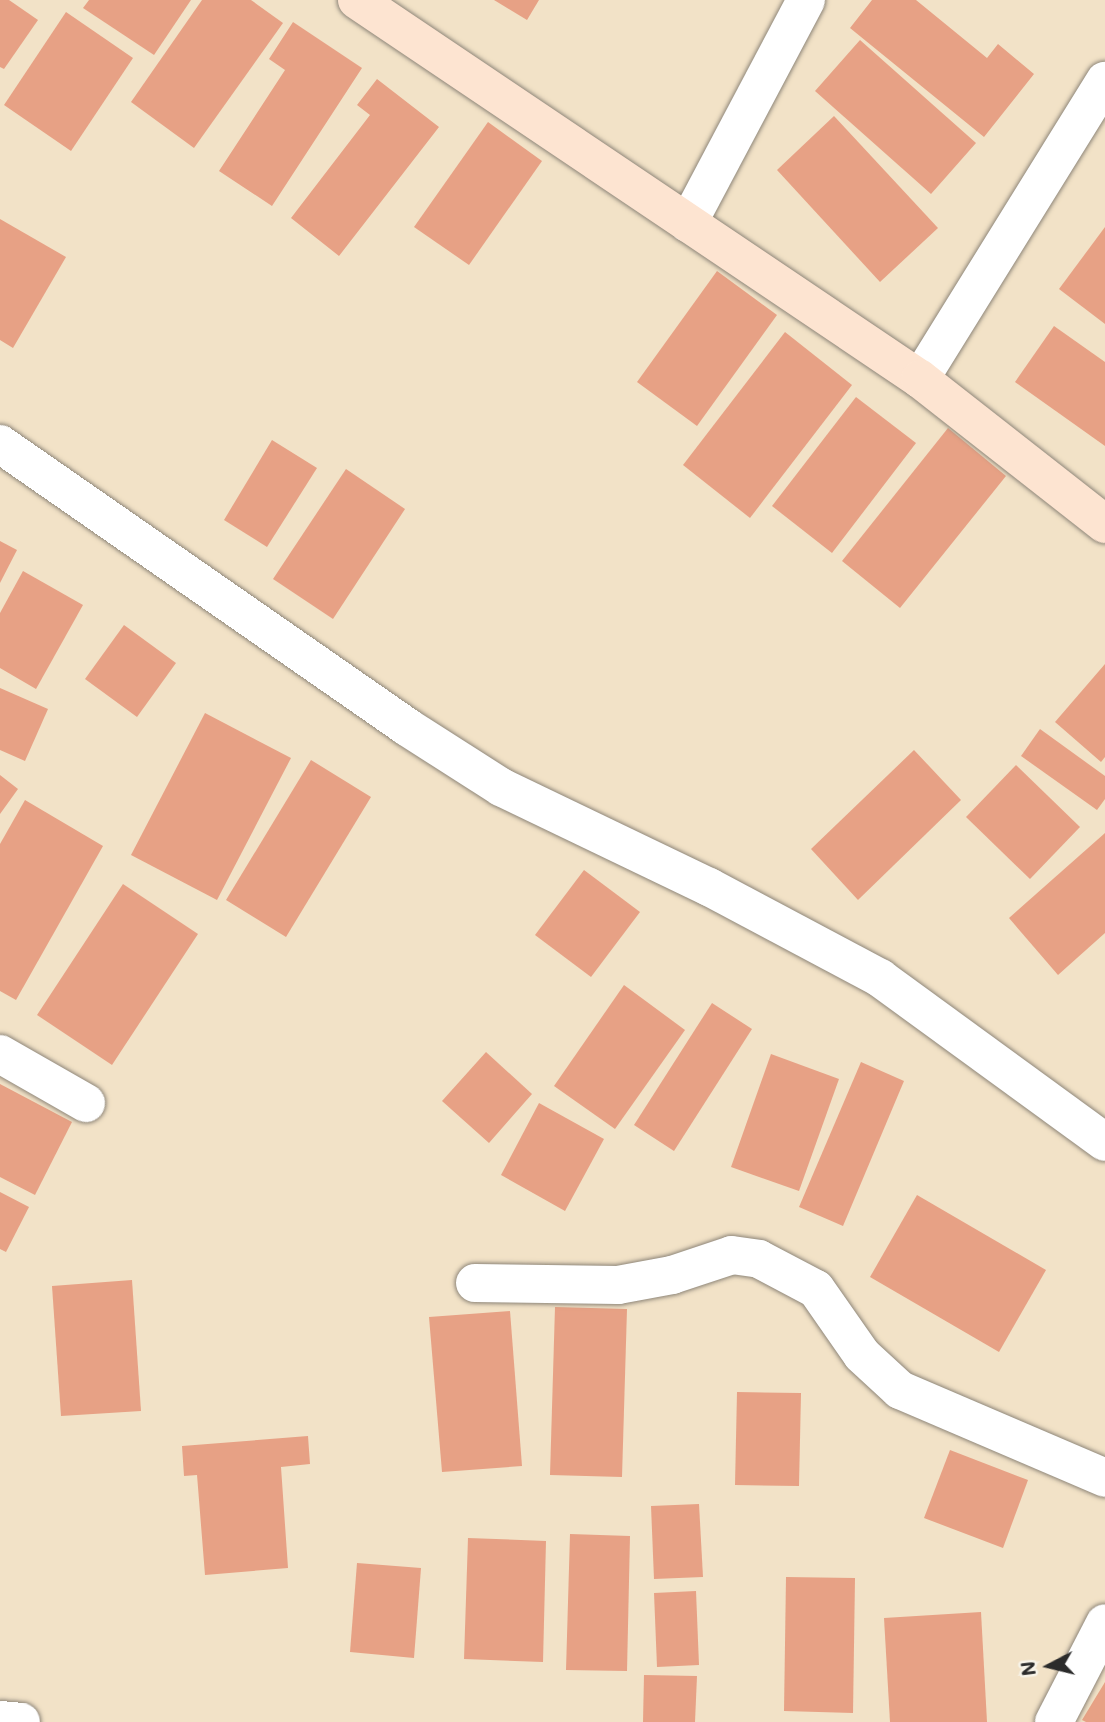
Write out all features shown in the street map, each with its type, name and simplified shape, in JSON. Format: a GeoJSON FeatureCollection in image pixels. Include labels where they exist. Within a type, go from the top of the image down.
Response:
{"type":"FeatureCollection","features":[{"type":"Feature","properties":{"kind":"street"},"geometry":{"type":"LineString","coordinates":[[357,0],[920,379],[1105,524]]}},
{"type":"Feature","properties":{"kind":"street"},"geometry":{"type":"LineString","coordinates":[[688,223],[806,0]]}},
{"type":"Feature","properties":{"kind":"street"},"geometry":{"type":"LineString","coordinates":[[920,379],[1105,81]]}},
{"type":"Feature","properties":{"kind":"street"},"geometry":{"type":"LineString","coordinates":[[0,444],[418,735],[501,787],[709,887],[880,978],[1105,1142]]}},
{"type":"Feature","properties":{"kind":"street"},"geometry":{"type":"LineString","coordinates":[[0,1054],[86,1103]]}},
{"type":"Feature","properties":{"kind":"street"},"geometry":{"type":"LineString","coordinates":[[475,1283],[618,1285],[672,1275],[732,1255],[759,1259],[816,1289],[862,1355],[900,1390],[1105,1478]]}},
{"type":"Feature","properties":{"kind":"street"},"geometry":{"type":"LineString","coordinates":[[1054,1722],[1105,1623]]}},
{"type":"Feature","properties":{"kind":"street"},"geometry":{"type":"LineString","coordinates":[[0,1720],[21,1722]]}},
{"type":"Feature","properties":{"kind":"building"},"geometry":{"type":"Polygon","coordinates":[[[0,0],[9,0],[38,20],[4,69],[0,67],[0,0]]]}},
{"type":"Feature","properties":{"kind":"building"},"geometry":{"type":"Polygon","coordinates":[[[89,0],[191,0],[154,55],[83,8],[89,0]]]}},
{"type":"Feature","properties":{"kind":"building"},"geometry":{"type":"Polygon","coordinates":[[[202,0],[251,0],[283,23],[194,148],[131,102],[202,0]]]}},
{"type":"Feature","properties":{"kind":"building"},"geometry":{"type":"Polygon","coordinates":[[[494,0],[539,0],[527,20],[494,0]]]}},
{"type":"Feature","properties":{"kind":"building"},"geometry":{"type":"Polygon","coordinates":[[[872,0],[916,0],[987,58],[998,44],[1034,74],[984,137],[850,28],[872,0]]]}},
{"type":"Feature","properties":{"kind":"building"},"geometry":{"type":"Polygon","coordinates":[[[66,12],[133,58],[71,151],[4,105],[66,12]]]}},
{"type":"Feature","properties":{"kind":"building"},"geometry":{"type":"Polygon","coordinates":[[[293,22],[362,68],[272,206],[219,171],[285,70],[269,59],[293,22]]]}},
{"type":"Feature","properties":{"kind":"building"},"geometry":{"type":"Polygon","coordinates":[[[860,40],[976,143],[931,194],[815,91],[860,40]]]}},
{"type":"Feature","properties":{"kind":"building"},"geometry":{"type":"Polygon","coordinates":[[[377,79],[439,127],[339,256],[291,218],[370,115],[357,105],[377,79]]]}},
{"type":"Feature","properties":{"kind":"building"},"geometry":{"type":"Polygon","coordinates":[[[834,116],[938,228],[880,282],[777,170],[834,116]]]}},
{"type":"Feature","properties":{"kind":"building"},"geometry":{"type":"Polygon","coordinates":[[[488,122],[542,161],[469,265],[414,227],[488,122]]]}},
{"type":"Feature","properties":{"kind":"building"},"geometry":{"type":"Polygon","coordinates":[[[0,219],[66,257],[13,348],[0,340],[0,219]]]}},
{"type":"Feature","properties":{"kind":"building"},"geometry":{"type":"Polygon","coordinates":[[[1105,227],[1105,324],[1059,289],[1105,227]]]}},
{"type":"Feature","properties":{"kind":"building"},"geometry":{"type":"Polygon","coordinates":[[[717,271],[777,315],[697,426],[637,382],[717,271]]]}},
{"type":"Feature","properties":{"kind":"building"},"geometry":{"type":"Polygon","coordinates":[[[1054,326],[1105,362],[1105,446],[1015,382],[1054,326]]]}},
{"type":"Feature","properties":{"kind":"building"},"geometry":{"type":"Polygon","coordinates":[[[785,332],[852,385],[750,518],[683,465],[785,332]]]}},
{"type":"Feature","properties":{"kind":"building"},"geometry":{"type":"Polygon","coordinates":[[[856,397],[916,443],[832,553],[772,506],[856,397]]]}},
{"type":"Feature","properties":{"kind":"building"},"geometry":{"type":"Polygon","coordinates":[[[948,428],[1006,476],[900,608],[842,561],[948,428]]]}},
{"type":"Feature","properties":{"kind":"building"},"geometry":{"type":"Polygon","coordinates":[[[272,440],[317,468],[267,547],[224,520],[272,440]]]}},
{"type":"Feature","properties":{"kind":"building"},"geometry":{"type":"Polygon","coordinates":[[[346,469],[405,509],[333,619],[273,579],[346,469]]]}},
{"type":"Feature","properties":{"kind":"building"},"geometry":{"type":"Polygon","coordinates":[[[0,541],[17,550],[0,583],[0,541]]]}},
{"type":"Feature","properties":{"kind":"building"},"geometry":{"type":"Polygon","coordinates":[[[23,571],[83,605],[36,689],[0,668],[0,613],[23,571]]]}},
{"type":"Feature","properties":{"kind":"building"},"geometry":{"type":"Polygon","coordinates":[[[124,625],[176,663],[137,717],[85,679],[124,625]]]}},
{"type":"Feature","properties":{"kind":"building"},"geometry":{"type":"Polygon","coordinates":[[[1105,664],[1105,757],[1101,762],[1055,722],[1105,664]]]}},
{"type":"Feature","properties":{"kind":"building"},"geometry":{"type":"Polygon","coordinates":[[[0,688],[48,709],[25,761],[0,750],[0,688]]]}},
{"type":"Feature","properties":{"kind":"building"},"geometry":{"type":"Polygon","coordinates":[[[205,713],[291,758],[217,900],[131,855],[205,713]]]}},
{"type":"Feature","properties":{"kind":"building"},"geometry":{"type":"Polygon","coordinates":[[[1040,729],[1105,776],[1105,799],[1097,810],[1021,756],[1040,729]]]}},
{"type":"Feature","properties":{"kind":"building"},"geometry":{"type":"Polygon","coordinates":[[[914,750],[961,800],[858,900],[811,849],[914,750]]]}},
{"type":"Feature","properties":{"kind":"building"},"geometry":{"type":"Polygon","coordinates":[[[311,760],[371,797],[286,937],[226,900],[311,760]]]}},
{"type":"Feature","properties":{"kind":"building"},"geometry":{"type":"Polygon","coordinates":[[[1016,765],[1080,827],[1030,879],[966,817],[1016,765]]]}},
{"type":"Feature","properties":{"kind":"building"},"geometry":{"type":"Polygon","coordinates":[[[0,775],[18,789],[0,814],[0,775]]]}},
{"type":"Feature","properties":{"kind":"building"},"geometry":{"type":"Polygon","coordinates":[[[25,800],[103,846],[16,1000],[0,991],[0,844],[25,800]]]}},
{"type":"Feature","properties":{"kind":"building"},"geometry":{"type":"Polygon","coordinates":[[[1105,833],[1105,933],[1058,975],[1009,918],[1105,833]]]}},
{"type":"Feature","properties":{"kind":"building"},"geometry":{"type":"Polygon","coordinates":[[[584,870],[640,912],[591,977],[535,935],[584,870]]]}},
{"type":"Feature","properties":{"kind":"building"},"geometry":{"type":"Polygon","coordinates":[[[123,884],[198,934],[112,1065],[37,1015],[123,884]]]}},
{"type":"Feature","properties":{"kind":"building"},"geometry":{"type":"Polygon","coordinates":[[[624,985],[685,1030],[615,1129],[554,1086],[624,985]]]}},
{"type":"Feature","properties":{"kind":"building"},"geometry":{"type":"Polygon","coordinates":[[[712,1003],[752,1029],[674,1151],[634,1125],[712,1003]]]}},
{"type":"Feature","properties":{"kind":"building"},"geometry":{"type":"Polygon","coordinates":[[[486,1052],[532,1094],[489,1143],[442,1101],[486,1052]]]}},
{"type":"Feature","properties":{"kind":"building"},"geometry":{"type":"Polygon","coordinates":[[[771,1054],[839,1079],[799,1191],[731,1167],[771,1054]]]}},
{"type":"Feature","properties":{"kind":"building"},"geometry":{"type":"Polygon","coordinates":[[[861,1062],[904,1081],[843,1226],[799,1207],[861,1062]]]}},
{"type":"Feature","properties":{"kind":"building"},"geometry":{"type":"Polygon","coordinates":[[[0,1084],[72,1122],[35,1195],[0,1177],[0,1084]]]}},
{"type":"Feature","properties":{"kind":"building"},"geometry":{"type":"Polygon","coordinates":[[[539,1103],[604,1139],[565,1211],[501,1175],[539,1103]]]}},
{"type":"Feature","properties":{"kind":"building"},"geometry":{"type":"Polygon","coordinates":[[[0,1192],[29,1207],[6,1252],[0,1249],[0,1192]]]}},
{"type":"Feature","properties":{"kind":"building"},"geometry":{"type":"Polygon","coordinates":[[[917,1195],[1046,1270],[999,1352],[870,1277],[917,1195]]]}},
{"type":"Feature","properties":{"kind":"building"},"geometry":{"type":"Polygon","coordinates":[[[132,1280],[141,1411],[61,1416],[52,1286],[132,1280]]]}},
{"type":"Feature","properties":{"kind":"building"},"geometry":{"type":"Polygon","coordinates":[[[555,1307],[627,1309],[622,1477],[550,1475],[555,1307]]]}},
{"type":"Feature","properties":{"kind":"building"},"geometry":{"type":"Polygon","coordinates":[[[510,1311],[522,1466],[442,1472],[429,1317],[510,1311]]]}},
{"type":"Feature","properties":{"kind":"building"},"geometry":{"type":"Polygon","coordinates":[[[737,1392],[801,1393],[799,1486],[735,1485],[737,1392]]]}},
{"type":"Feature","properties":{"kind":"building"},"geometry":{"type":"Polygon","coordinates":[[[308,1436],[310,1464],[281,1467],[288,1568],[205,1575],[197,1475],[184,1476],[182,1446],[308,1436]]]}},
{"type":"Feature","properties":{"kind":"building"},"geometry":{"type":"Polygon","coordinates":[[[950,1450],[1028,1480],[1003,1548],[924,1518],[950,1450]]]}},
{"type":"Feature","properties":{"kind":"building"},"geometry":{"type":"Polygon","coordinates":[[[699,1504],[703,1577],[654,1579],[651,1506],[699,1504]]]}},
{"type":"Feature","properties":{"kind":"building"},"geometry":{"type":"Polygon","coordinates":[[[570,1534],[630,1536],[627,1671],[566,1670],[570,1534]]]}},
{"type":"Feature","properties":{"kind":"building"},"geometry":{"type":"Polygon","coordinates":[[[468,1538],[546,1541],[543,1662],[464,1659],[468,1538]]]}},
{"type":"Feature","properties":{"kind":"building"},"geometry":{"type":"Polygon","coordinates":[[[357,1563],[421,1568],[414,1658],[350,1652],[357,1563]]]}},
{"type":"Feature","properties":{"kind":"building"},"geometry":{"type":"Polygon","coordinates":[[[786,1577],[855,1578],[853,1713],[784,1711],[786,1577]]]}},
{"type":"Feature","properties":{"kind":"building"},"geometry":{"type":"Polygon","coordinates":[[[696,1591],[699,1665],[657,1667],[654,1593],[696,1591]]]}},
{"type":"Feature","properties":{"kind":"building"},"geometry":{"type":"Polygon","coordinates":[[[981,1612],[987,1722],[890,1722],[884,1618],[981,1612]]]}},
{"type":"Feature","properties":{"kind":"building"},"geometry":{"type":"Polygon","coordinates":[[[644,1675],[697,1676],[695,1722],[643,1722],[644,1675]]]}},
{"type":"Feature","properties":{"kind":"building"},"geometry":{"type":"Polygon","coordinates":[[[1105,1682],[1105,1722],[1082,1720],[1105,1682]]]}}]}
